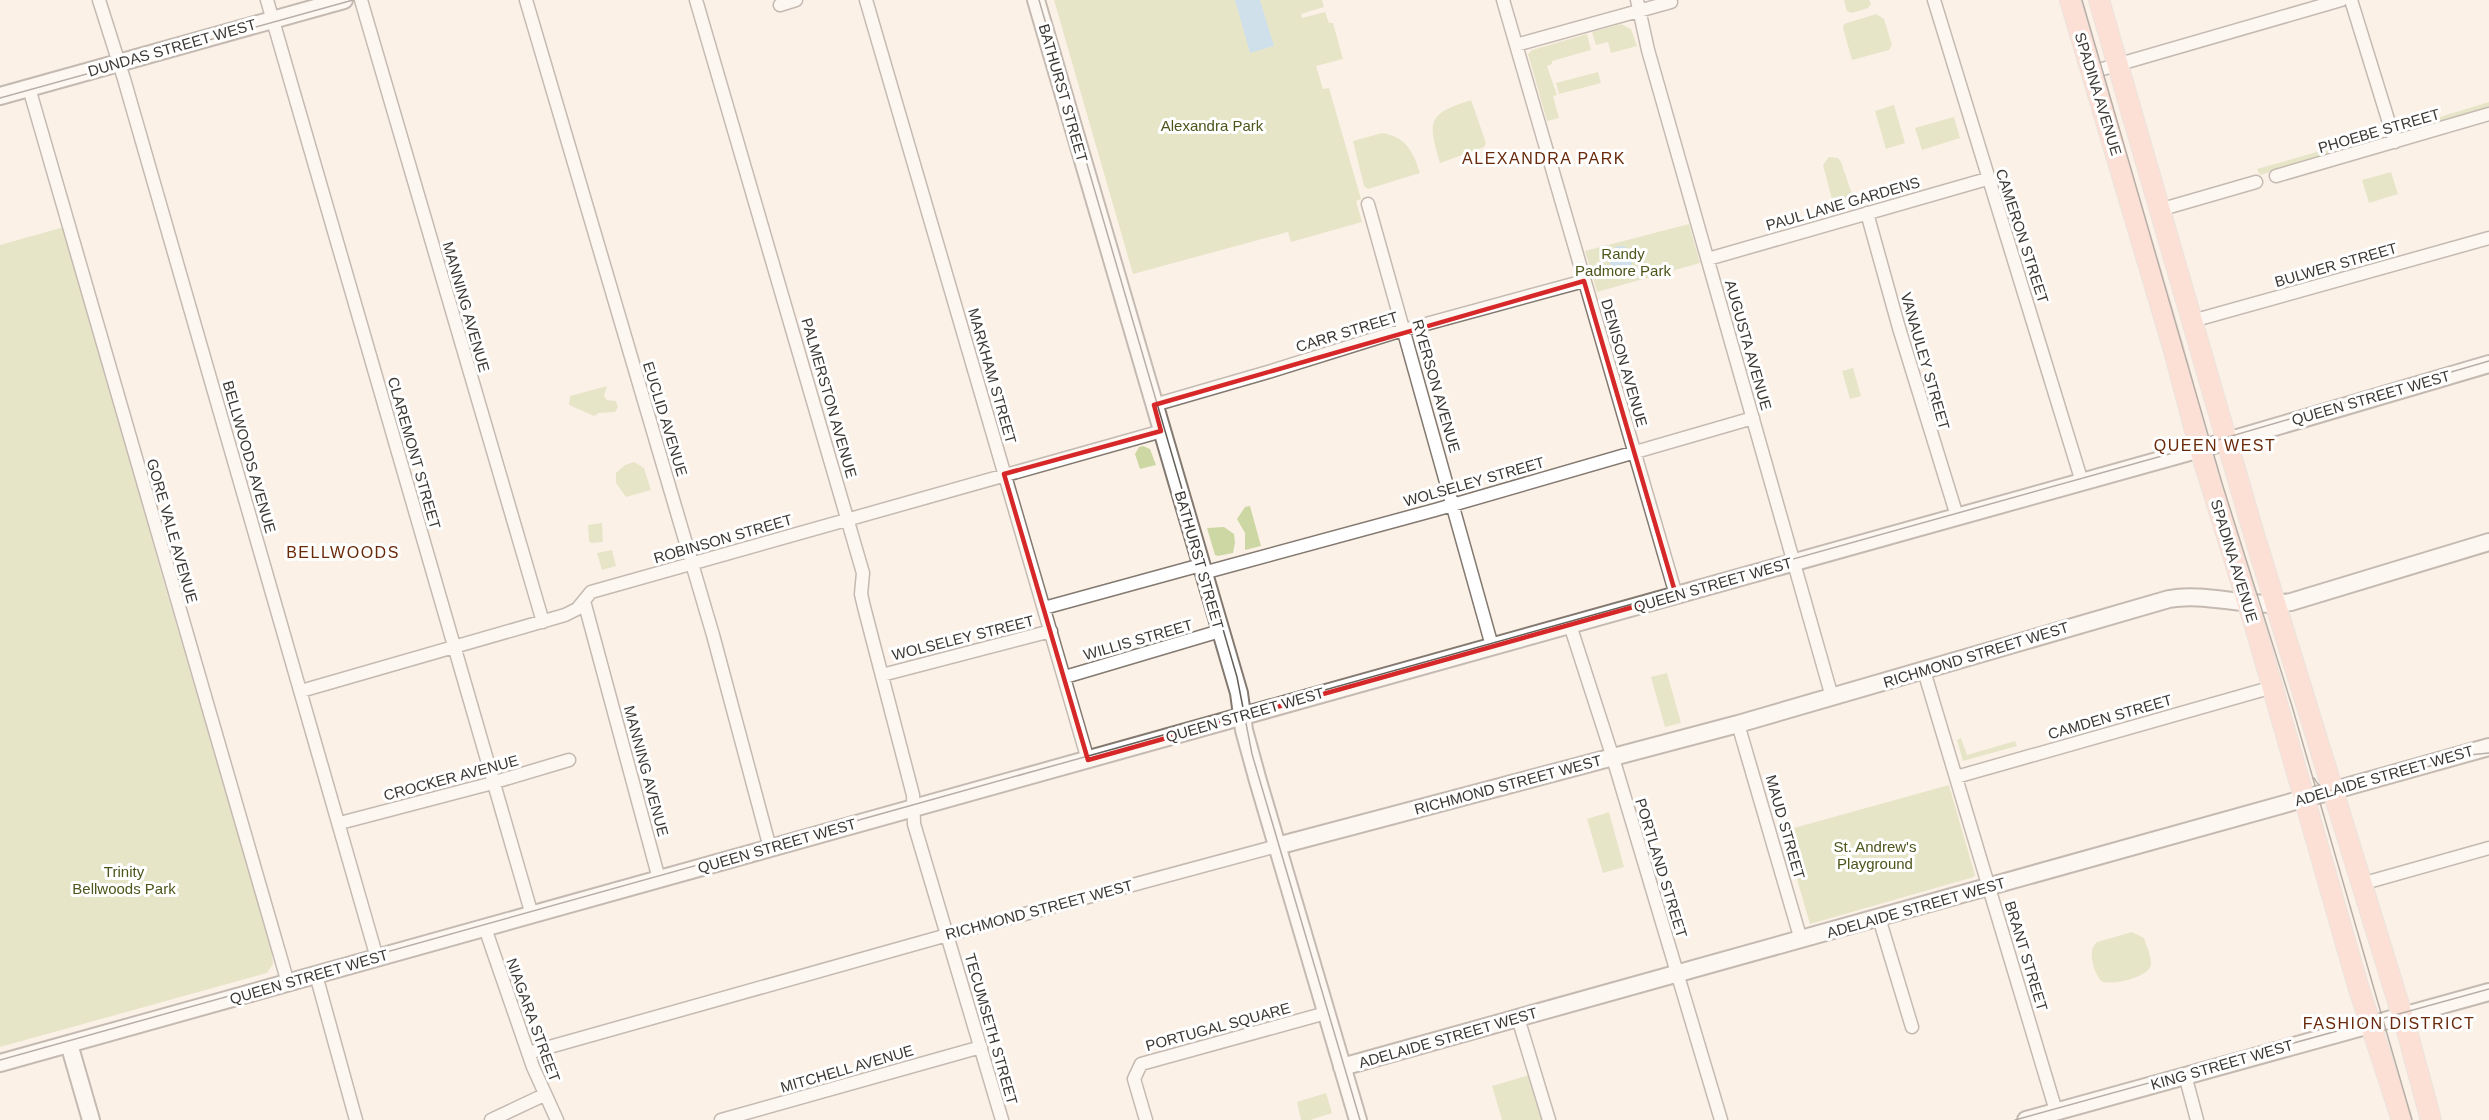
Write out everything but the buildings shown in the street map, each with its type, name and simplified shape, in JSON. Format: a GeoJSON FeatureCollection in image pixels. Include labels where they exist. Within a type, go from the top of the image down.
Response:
{"type":"FeatureCollection","features":[{"type":"Feature","properties":{"kind":"main road","name":"DUNDAS STREET WEST"},"geometry":{"type":"LineString","coordinates":[[0,96],[344,0]]}},
{"type":"Feature","properties":{"kind":"main road","name":"BATHURST STREET"},"geometry":{"type":"LineString","coordinates":[[1036,0],[1239,693],[1242,716],[1276,846],[1358,1120]]}},
{"type":"Feature","properties":{"kind":"main road","name":"SPADINA AVENUE"},"geometry":{"type":"LineString","coordinates":[[2070,0],[2173,347],[2200,449],[2273,687],[2355,975],[2402,1120]]}},
{"type":"Feature","properties":{"kind":"main road","name":"SPADINA AVENUE"},"geometry":{"type":"LineString","coordinates":[[2099,0],[2253,531],[2402,1017],[2431,1120]]}},
{"type":"Feature","properties":{"kind":"main road","name":"QUEEN STREET WEST"},"geometry":{"type":"LineString","coordinates":[[0,1063],[2200,449],[2489,364]]}},
{"type":"Feature","properties":{"kind":"main road","name":"RICHMOND STREET WEST"},"geometry":{"type":"LineString","coordinates":[[1276,846],[1738,724],[1924,672],[2025,639],[2169,599],[2187,598],[2247,604],[2291,602],[2489,542]]}},
{"type":"Feature","properties":{"kind":"main road","name":"ADELAIDE STREET WEST"},"geometry":{"type":"LineString","coordinates":[[1342,1067],[2489,747]]}},
{"type":"Feature","properties":{"kind":"main road","name":"KING STREET WEST"},"geometry":{"type":"LineString","coordinates":[[2026,1120],[2489,992]]}},
{"type":"Feature","properties":{"kind":"main road"},"geometry":{"type":"LineString","coordinates":[[69,1044],[91,1120]]}},
{"type":"Feature","properties":{"kind":"street","name":"BELLWOODS AVENUE"},"geometry":{"type":"LineString","coordinates":[[99,0],[340,823],[377,958]]}},
{"type":"Feature","properties":{"kind":"street","name":"CLAREMONT STREET"},"geometry":{"type":"LineString","coordinates":[[267,0],[457,648],[532,915]]}},
{"type":"Feature","properties":{"kind":"street","name":"MANNING AVENUE"},"geometry":{"type":"LineString","coordinates":[[361,0],[543,622]]}},
{"type":"Feature","properties":{"kind":"street","name":"EUCLID AVENUE"},"geometry":{"type":"LineString","coordinates":[[526,0],[692,563],[770,848]]}},
{"type":"Feature","properties":{"kind":"street","name":"PALMERSTON AVENUE"},"geometry":{"type":"LineString","coordinates":[[696,0],[863,573],[861,594],[913,795],[913,808]]}},
{"type":"Feature","properties":{"kind":"street"},"geometry":{"type":"LineString","coordinates":[[780,5],[796,0]]}},
{"type":"Feature","properties":{"kind":"street","name":"MARKHAM STREET"},"geometry":{"type":"LineString","coordinates":[[866,0],[1088,760]]}},
{"type":"Feature","properties":{"kind":"street","name":"DENISON AVENUE"},"geometry":{"type":"LineString","coordinates":[[1503,0],[1676,595]]}},
{"type":"Feature","properties":{"kind":"street","name":"CAMERON STREET"},"geometry":{"type":"LineString","coordinates":[[1934,0],[2082,482]]}},
{"type":"Feature","properties":{"kind":"street"},"geometry":{"type":"LineString","coordinates":[[2092,72],[2341,0]]}},
{"type":"Feature","properties":{"kind":"street"},"geometry":{"type":"LineString","coordinates":[[2351,0],[2395,142]]}},
{"type":"Feature","properties":{"kind":"street"},"geometry":{"type":"LineString","coordinates":[[1516,45],[1638,5],[1671,2]]}},
{"type":"Feature","properties":{"kind":"street","name":"AUGUSTA AVENUE"},"geometry":{"type":"LineString","coordinates":[[1638,5],[1648,50],[1832,697]]}},
{"type":"Feature","properties":{"kind":"street","name":"GORE VALE AVENUE"},"geometry":{"type":"LineString","coordinates":[[29,88],[288,983]]}},
{"type":"Feature","properties":{"kind":"street","name":"PHOEBE STREET"},"geometry":{"type":"LineString","coordinates":[[2276,176],[2489,114]]}},
{"type":"Feature","properties":{"kind":"street","name":"PAUL LANE GARDENS"},"geometry":{"type":"LineString","coordinates":[[1708,259],[1987,178]]}},
{"type":"Feature","properties":{"kind":"street"},"geometry":{"type":"LineString","coordinates":[[2159,210],[2256,182]]}},
{"type":"Feature","properties":{"kind":"street","name":"RYERSON AVENUE"},"geometry":{"type":"LineString","coordinates":[[1368,204],[1454,503],[1492,646]]}},
{"type":"Feature","properties":{"kind":"street","name":"VANAULEY STREET"},"geometry":{"type":"LineString","coordinates":[[1867,213],[1957,516]]}},
{"type":"Feature","properties":{"kind":"street","name":"BULWER STREET"},"geometry":{"type":"LineString","coordinates":[[2192,321],[2489,238]]}},
{"type":"Feature","properties":{"kind":"street","name":"CARR STREET"},"geometry":{"type":"LineString","coordinates":[[1154,405],[1404,330],[1584,280]]}},
{"type":"Feature","properties":{"kind":"street","name":"WOLSELEY STREET"},"geometry":{"type":"LineString","coordinates":[[1044,608],[1454,503],[1753,418]]}},
{"type":"Feature","properties":{"kind":"street","name":"ROBINSON STREET"},"geometry":{"type":"LineString","coordinates":[[301,691],[566,615],[577,609],[591,592],[1162,431]]}},
{"type":"Feature","properties":{"kind":"street","name":"MANNING AVENUE"},"geometry":{"type":"LineString","coordinates":[[584,601],[659,879]]}},
{"type":"Feature","properties":{"kind":"street","name":"PORTLAND STREET"},"geometry":{"type":"LineString","coordinates":[[1570,625],[1613,758],[1721,1120]]}},
{"type":"Feature","properties":{"kind":"street","name":"WOLSELEY STREET"},"geometry":{"type":"LineString","coordinates":[[882,675],[1051,631]]}},
{"type":"Feature","properties":{"kind":"street","name":"WILLIS STREET"},"geometry":{"type":"LineString","coordinates":[[1065,677],[1220,631]]}},
{"type":"Feature","properties":{"kind":"street","name":"BRANT STREET"},"geometry":{"type":"LineString","coordinates":[[1924,672],[2056,1111]]}},
{"type":"Feature","properties":{"kind":"street","name":"CAMDEN STREET"},"geometry":{"type":"LineString","coordinates":[[1956,777],[2273,687]]}},
{"type":"Feature","properties":{"kind":"street","name":"MAUD STREET"},"geometry":{"type":"LineString","coordinates":[[1738,724],[1801,940]]}},
{"type":"Feature","properties":{"kind":"street","name":"CROCKER AVENUE"},"geometry":{"type":"LineString","coordinates":[[340,823],[494,783],[569,760]]}},
{"type":"Feature","properties":{"kind":"street","name":"TECUMSETH STREET"},"geometry":{"type":"LineString","coordinates":[[913,808],[914,824],[1002,1120]]}},
{"type":"Feature","properties":{"kind":"street","name":"RICHMOND STREET WEST"},"geometry":{"type":"LineString","coordinates":[[528,1053],[947,935],[1276,846]]}},
{"type":"Feature","properties":{"kind":"street"},"geometry":{"type":"LineString","coordinates":[[2361,884],[2489,848]]}},
{"type":"Feature","properties":{"kind":"street"},"geometry":{"type":"LineString","coordinates":[[1879,918],[1912,1027]]}},
{"type":"Feature","properties":{"kind":"street","name":"NIAGARA STREET"},"geometry":{"type":"LineString","coordinates":[[485,928],[528,1053],[544,1095],[557,1120]]}},
{"type":"Feature","properties":{"kind":"street"},"geometry":{"type":"LineString","coordinates":[[316,975],[356,1120]]}},
{"type":"Feature","properties":{"kind":"street","name":"PORTUGAL SQUARE"},"geometry":{"type":"LineString","coordinates":[[1146,1120],[1134,1079],[1141,1064],[1326,1013]]}},
{"type":"Feature","properties":{"kind":"street"},"geometry":{"type":"LineString","coordinates":[[1518,1018],[1549,1120]]}},
{"type":"Feature","properties":{"kind":"street","name":"MITCHELL AVENUE"},"geometry":{"type":"LineString","coordinates":[[721,1120],[981,1047]]}},
{"type":"Feature","properties":{"kind":"street"},"geometry":{"type":"LineString","coordinates":[[2185,1075],[2198,1120]]}},
{"type":"Feature","properties":{"kind":"street"},"geometry":{"type":"LineString","coordinates":[[491,1120],[544,1095]]}},
{"type":"Feature","properties":{"kind":"highlighted area"},"geometry":{"type":"Polygon","coordinates":[[[1584,281],[1676,595],[1088,760],[1004,474],[1161,431],[1154,405],[1584,281]]]}},
{"type":"Feature","properties":{"kind":"green space","name":"Alexandra Park"},"geometry":{"type":"Polygon","coordinates":[[[1054,0],[1322,0],[1324,7],[1301,14],[1302,18],[1325,12],[1329,23],[1333,23],[1343,59],[1316,66],[1323,89],[1329,88],[1361,199],[1356,201],[1362,222],[1291,242],[1288,232],[1133,274],[1054,0]]]}},
{"type":"Feature","properties":{"kind":"green space"},"geometry":{"type":"Polygon","coordinates":[[[1844,0],[1869,0],[1871,4],[1868,8],[1852,13],[1847,11],[1844,0]]]}},
{"type":"Feature","properties":{"kind":"green space"},"geometry":{"type":"Polygon","coordinates":[[[1876,14],[1884,19],[1892,45],[1889,50],[1852,60],[1843,28],[1844,24],[1876,14]]]}},
{"type":"Feature","properties":{"kind":"green space"},"geometry":{"type":"Polygon","coordinates":[[[1621,24],[1631,29],[1637,46],[1611,53],[1608,42],[1596,45],[1592,32],[1621,24]]]}},
{"type":"Feature","properties":{"kind":"green space"},"geometry":{"type":"Polygon","coordinates":[[[1587,34],[1591,50],[1552,61],[1552,64],[1547,66],[1557,95],[1553,96],[1559,118],[1547,121],[1528,54],[1532,50],[1587,34]]]}},
{"type":"Feature","properties":{"kind":"green space"},"geometry":{"type":"Polygon","coordinates":[[[1598,72],[1601,83],[1559,94],[1556,83],[1598,72]]]}},
{"type":"Feature","properties":{"kind":"green space"},"geometry":{"type":"Polygon","coordinates":[[[1471,100],[1486,143],[1484,147],[1440,163],[1433,137],[1434,121],[1446,110],[1471,100]]]}},
{"type":"Feature","properties":{"kind":"green space"},"geometry":{"type":"Polygon","coordinates":[[[2489,102],[2489,108],[2405,133],[2397,130],[2489,102]]]}},
{"type":"Feature","properties":{"kind":"green space"},"geometry":{"type":"Polygon","coordinates":[[[1894,105],[1905,143],[1886,149],[1875,111],[1894,105]]]}},
{"type":"Feature","properties":{"kind":"green space"},"geometry":{"type":"Polygon","coordinates":[[[1954,117],[1960,138],[1922,150],[1915,128],[1954,117]]]}},
{"type":"Feature","properties":{"kind":"green space"},"geometry":{"type":"Polygon","coordinates":[[[1382,133],[1397,138],[1407,146],[1420,173],[1368,189],[1364,186],[1353,141],[1382,133]]]}},
{"type":"Feature","properties":{"kind":"green space"},"geometry":{"type":"Polygon","coordinates":[[[2380,133],[2381,138],[2378,141],[2330,155],[2328,149],[2380,133]]]}},
{"type":"Feature","properties":{"kind":"green space"},"geometry":{"type":"Polygon","coordinates":[[[2327,149],[2329,155],[2260,175],[2257,169],[2327,149]]]}},
{"type":"Feature","properties":{"kind":"green space"},"geometry":{"type":"Polygon","coordinates":[[[1829,157],[1838,158],[1841,162],[1853,197],[1833,203],[1823,165],[1829,157]]]}},
{"type":"Feature","properties":{"kind":"green space"},"geometry":{"type":"Polygon","coordinates":[[[2391,172],[2398,194],[2369,203],[2362,180],[2391,172]]]}},
{"type":"Feature","properties":{"kind":"green space","name":"Randy Padmore Park"},"geometry":{"type":"Polygon","coordinates":[[[1689,224],[1700,263],[1597,292],[1585,251],[1689,224]]]}},
{"type":"Feature","properties":{"kind":"green space","name":"Trinity Bellwoods Park"},"geometry":{"type":"Polygon","coordinates":[[[64,227],[165,586],[271,946],[273,964],[267,973],[0,1047],[0,245],[64,227]]]}},
{"type":"Feature","properties":{"kind":"green space"},"geometry":{"type":"Polygon","coordinates":[[[1853,368],[1861,396],[1850,399],[1842,371],[1853,368]]]}},
{"type":"Feature","properties":{"kind":"green space"},"geometry":{"type":"Polygon","coordinates":[[[607,386],[604,396],[607,400],[616,401],[618,407],[615,412],[599,413],[594,416],[569,405],[570,396],[607,386]]]}},
{"type":"Feature","properties":{"kind":"green space"},"geometry":{"type":"Polygon","coordinates":[[[1139,447],[1150,449],[1156,465],[1140,469],[1135,454],[1139,447]]]}},
{"type":"Feature","properties":{"kind":"green space"},"geometry":{"type":"Polygon","coordinates":[[[634,462],[644,468],[651,490],[626,497],[616,483],[616,473],[625,465],[634,462]]]}},
{"type":"Feature","properties":{"kind":"green space"},"geometry":{"type":"Polygon","coordinates":[[[1250,506],[1261,546],[1245,550],[1245,533],[1237,519],[1245,507],[1250,506]]]}},
{"type":"Feature","properties":{"kind":"green space"},"geometry":{"type":"Polygon","coordinates":[[[602,523],[603,542],[591,543],[588,525],[602,523]]]}},
{"type":"Feature","properties":{"kind":"green space"},"geometry":{"type":"Polygon","coordinates":[[[1224,527],[1234,534],[1233,553],[1218,556],[1215,555],[1207,528],[1224,527]]]}},
{"type":"Feature","properties":{"kind":"green space"},"geometry":{"type":"Polygon","coordinates":[[[612,550],[616,566],[602,570],[597,553],[612,550]]]}},
{"type":"Feature","properties":{"kind":"green space"},"geometry":{"type":"Polygon","coordinates":[[[1667,673],[1681,723],[1665,727],[1651,677],[1667,673]]]}},
{"type":"Feature","properties":{"kind":"green space"},"geometry":{"type":"Polygon","coordinates":[[[1961,738],[1967,755],[2015,741],[2017,746],[1963,761],[1957,740],[1961,738]]]}},
{"type":"Feature","properties":{"kind":"green space","name":"St. Andrew's Playground"},"geometry":{"type":"Polygon","coordinates":[[[1949,785],[1974,877],[1810,924],[1783,831],[1949,785]]]}},
{"type":"Feature","properties":{"kind":"green space"},"geometry":{"type":"Polygon","coordinates":[[[1609,812],[1624,867],[1603,873],[1587,819],[1609,812]]]}},
{"type":"Feature","properties":{"kind":"green space"},"geometry":{"type":"Polygon","coordinates":[[[2132,932],[2144,938],[2151,958],[2148,970],[2129,980],[2101,981],[2092,961],[2094,946],[2097,942],[2132,932]]]}},
{"type":"Feature","properties":{"kind":"green space"},"geometry":{"type":"Polygon","coordinates":[[[1529,1075],[1543,1120],[1502,1120],[1492,1086],[1529,1075]]]}},
{"type":"Feature","properties":{"kind":"green space"},"geometry":{"type":"Polygon","coordinates":[[[1326,1093],[1332,1113],[1310,1120],[1301,1120],[1297,1102],[1326,1093]]]}},
{"type":"Feature","properties":{"kind":"water"},"geometry":{"type":"Polygon","coordinates":[[[1235,0],[1260,0],[1274,46],[1250,53],[1235,0]]]}},
{"type":"Feature","properties":{"kind":"water"},"geometry":{"type":"Polygon","coordinates":[[[1621,246],[1626,247],[1632,253],[1632,263],[1626,269],[1621,270],[1616,269],[1610,263],[1609,258],[1610,253],[1616,247],[1621,246]]]}},
{"type":"Feature","properties":{"kind":"tram line"},"geometry":{"type":"LineString","coordinates":[[0,98],[353,0]]}},
{"type":"Feature","properties":{"kind":"tram line"},"geometry":{"type":"LineString","coordinates":[[1039,0],[1237,677],[1252,754],[1360,1120]]}},
{"type":"Feature","properties":{"kind":"tram line"},"geometry":{"type":"LineString","coordinates":[[2082,0],[2222,483],[2292,706],[2412,1120]]}},
{"type":"Feature","properties":{"kind":"tram line"},"geometry":{"type":"LineString","coordinates":[[0,1060],[2187,449],[2489,361]]}},
{"type":"Feature","properties":{"kind":"tram line"},"geometry":{"type":"LineString","coordinates":[[2314,778],[2320,786],[2327,790],[2345,790],[2469,755],[2489,753]]}},
{"type":"Feature","properties":{"kind":"tram line"},"geometry":{"type":"LineString","coordinates":[[2015,1120],[2489,989]]}},
{"type":"Feature","properties":{"kind":"district","name":"ALEXANDRA PARK"},"geometry":{"type":"Point","coordinates":[1544,158]}},
{"type":"Feature","properties":{"kind":"district","name":"QUEEN WEST"},"geometry":{"type":"Point","coordinates":[2215,445]}},
{"type":"Feature","properties":{"kind":"district","name":"BELLWOODS"},"geometry":{"type":"Point","coordinates":[343,552]}},
{"type":"Feature","properties":{"kind":"district","name":"FASHION DISTRICT"},"geometry":{"type":"Point","coordinates":[2389,1023]}}]}
